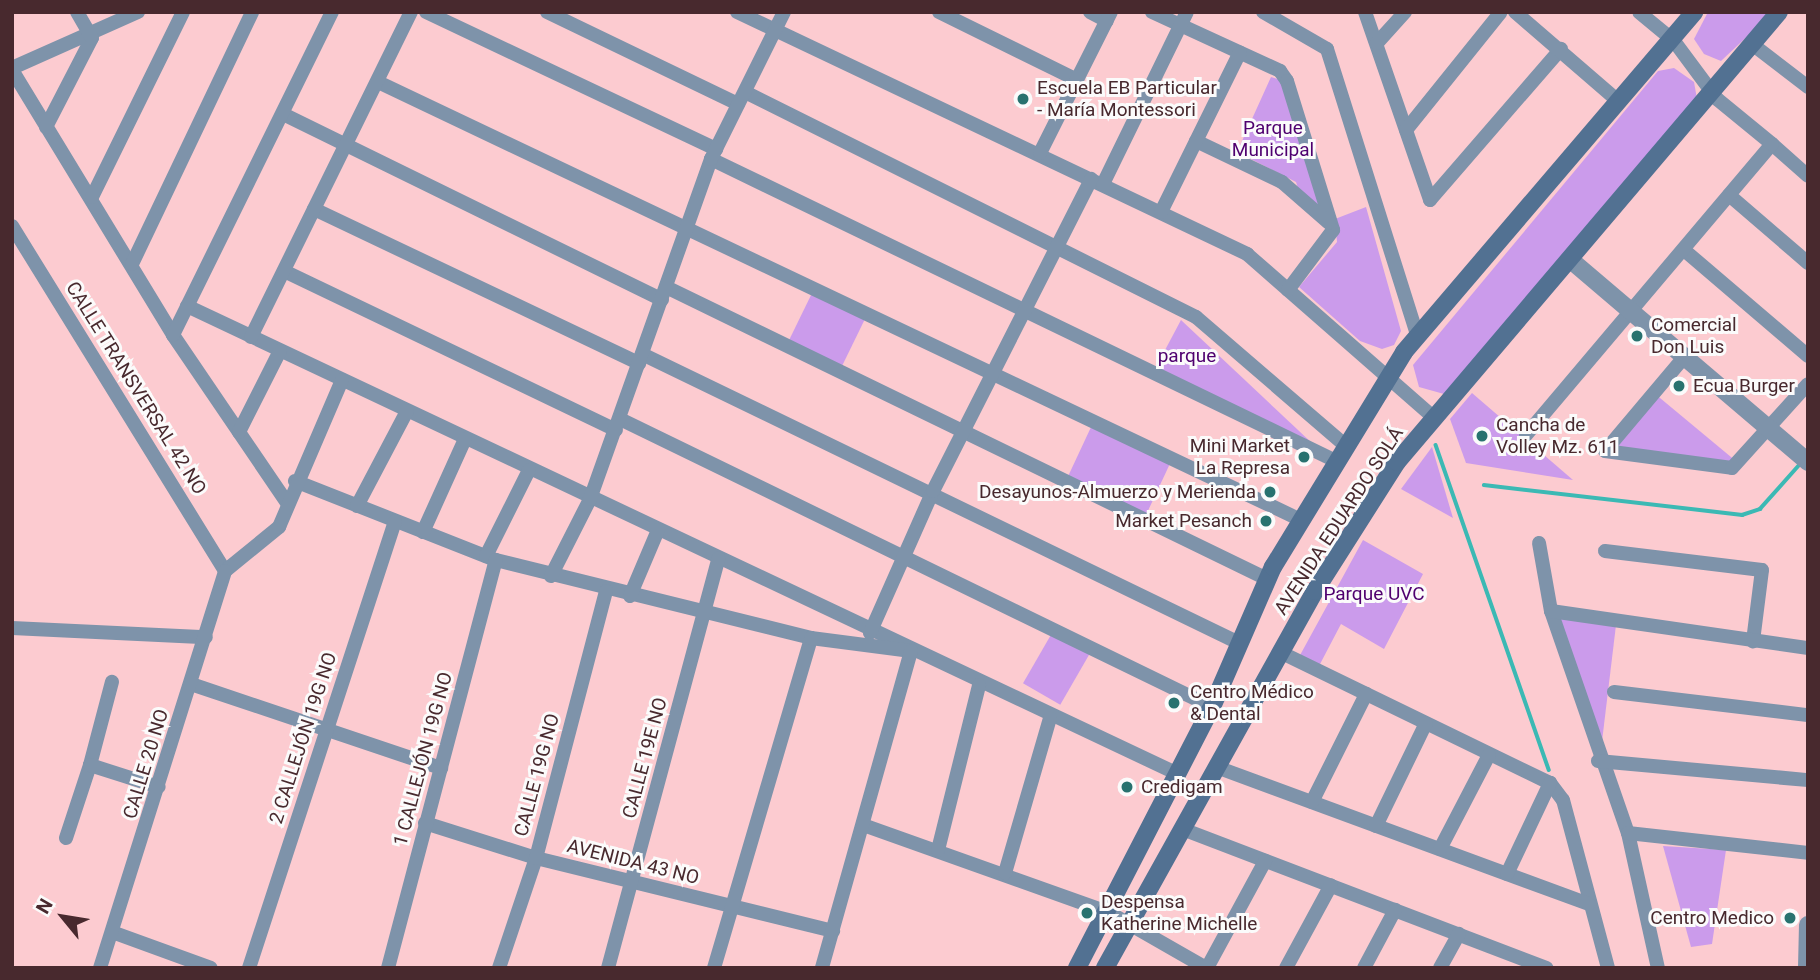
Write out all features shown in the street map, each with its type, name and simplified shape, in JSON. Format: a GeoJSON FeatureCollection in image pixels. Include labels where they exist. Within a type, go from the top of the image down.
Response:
{"type":"FeatureCollection","features":[{"type":"Feature","properties":{"kind":"main road","name":"AVENIDA EDUARDO SOLÁ"},"geometry":{"type":"LineString","coordinates":[[1077,968],[1110,913],[1175,773],[1212,707],[1267,579],[1341,454],[1417,334],[1618,101],[1674,41],[1695,12]]}},
{"type":"Feature","properties":{"kind":"main road","name":"AVENIDA EDUARDO SOLÁ"},"geometry":{"type":"LineString","coordinates":[[1105,968],[1185,830],[1282,653],[1397,462],[1433,417],[1573,262],[1712,88],[1779,12]]}},
{"type":"Feature","properties":{"kind":"street"},"geometry":{"type":"LineString","coordinates":[[77,12],[92,38]]}},
{"type":"Feature","properties":{"kind":"street"},"geometry":{"type":"LineString","coordinates":[[138,12],[92,38],[12,69],[92,197],[173,335],[286,501]]}},
{"type":"Feature","properties":{"kind":"street"},"geometry":{"type":"LineString","coordinates":[[92,197],[183,12]]}},
{"type":"Feature","properties":{"kind":"street"},"geometry":{"type":"LineString","coordinates":[[132,264],[252,12]]}},
{"type":"Feature","properties":{"kind":"street"},"geometry":{"type":"LineString","coordinates":[[173,335],[332,12]]}},
{"type":"Feature","properties":{"kind":"street"},"geometry":{"type":"LineString","coordinates":[[251,337],[411,12]]}},
{"type":"Feature","properties":{"kind":"street"},"geometry":{"type":"LineString","coordinates":[[426,12],[1024,308],[1341,454]]}},
{"type":"Feature","properties":{"kind":"street"},"geometry":{"type":"LineString","coordinates":[[547,12],[741,98],[1054,243],[1196,317],[1341,454]]}},
{"type":"Feature","properties":{"kind":"street"},"geometry":{"type":"LineString","coordinates":[[737,12],[1040,153],[1247,254],[1433,417]]}},
{"type":"Feature","properties":{"kind":"street"},"geometry":{"type":"LineString","coordinates":[[551,576],[590,499],[713,154],[784,12]]}},
{"type":"Feature","properties":{"kind":"street"},"geometry":{"type":"LineString","coordinates":[[939,12],[1077,80]]}},
{"type":"Feature","properties":{"kind":"street"},"geometry":{"type":"LineString","coordinates":[[1040,153],[1109,17],[1090,12]]}},
{"type":"Feature","properties":{"kind":"street"},"geometry":{"type":"LineString","coordinates":[[1152,12],[1240,52],[1285,76],[1330,224],[1331,239],[1288,290]]}},
{"type":"Feature","properties":{"kind":"street"},"geometry":{"type":"LineString","coordinates":[[870,633],[933,491],[994,372],[1054,243],[1097,181],[1187,12]]}},
{"type":"Feature","properties":{"kind":"street"},"geometry":{"type":"LineString","coordinates":[[1263,12],[1317,38],[1326,49],[1417,334]]}},
{"type":"Feature","properties":{"kind":"street"},"geometry":{"type":"LineString","coordinates":[[1365,12],[1431,200],[1561,49]]}},
{"type":"Feature","properties":{"kind":"street"},"geometry":{"type":"LineString","coordinates":[[1377,43],[1405,12]]}},
{"type":"Feature","properties":{"kind":"street"},"geometry":{"type":"LineString","coordinates":[[1406,130],[1501,12]]}},
{"type":"Feature","properties":{"kind":"street"},"geometry":{"type":"LineString","coordinates":[[1515,12],[1618,101]]}},
{"type":"Feature","properties":{"kind":"street"},"geometry":{"type":"LineString","coordinates":[[1639,12],[1674,41],[1712,88],[1717,99],[1808,176]]}},
{"type":"Feature","properties":{"kind":"street"},"geometry":{"type":"LineString","coordinates":[[46,127],[92,38]]}},
{"type":"Feature","properties":{"kind":"street"},"geometry":{"type":"LineString","coordinates":[[1752,44],[1808,87]]}},
{"type":"Feature","properties":{"kind":"street"},"geometry":{"type":"LineString","coordinates":[[1161,212],[1240,52]]}},
{"type":"Feature","properties":{"kind":"street"},"geometry":{"type":"LineString","coordinates":[[378,82],[689,224],[1301,520]]}},
{"type":"Feature","properties":{"kind":"street"},"geometry":{"type":"LineString","coordinates":[[283,114],[346,146],[962,432],[1267,579]]}},
{"type":"Feature","properties":{"kind":"street"},"geometry":{"type":"LineString","coordinates":[[1196,141],[1282,182],[1330,224]]}},
{"type":"Feature","properties":{"kind":"street"},"geometry":{"type":"LineString","coordinates":[[1526,435],[1772,144]]}},
{"type":"Feature","properties":{"kind":"street"},"geometry":{"type":"LineString","coordinates":[[1729,195],[1808,262]]}},
{"type":"Feature","properties":{"kind":"street"},"geometry":{"type":"LineString","coordinates":[[314,209],[933,491],[1239,643]]}},
{"type":"Feature","properties":{"kind":"street","name":"CALLE TRANSVERSAL 42 NO"},"geometry":{"type":"LineString","coordinates":[[12,226],[225,571]]}},
{"type":"Feature","properties":{"kind":"street"},"geometry":{"type":"LineString","coordinates":[[1684,250],[1808,356]]}},
{"type":"Feature","properties":{"kind":"street"},"geometry":{"type":"LineString","coordinates":[[1573,262],[1806,456]]}},
{"type":"Feature","properties":{"kind":"street"},"geometry":{"type":"LineString","coordinates":[[284,271],[905,554],[1212,707]]}},
{"type":"Feature","properties":{"kind":"street"},"geometry":{"type":"LineString","coordinates":[[187,306],[979,685],[1175,773]]}},
{"type":"Feature","properties":{"kind":"street"},"geometry":{"type":"LineString","coordinates":[[239,432],[280,351]]}},
{"type":"Feature","properties":{"kind":"street"},"geometry":{"type":"LineString","coordinates":[[1685,356],[1605,451],[1732,468],[1808,384]]}},
{"type":"Feature","properties":{"kind":"street"},"geometry":{"type":"LineString","coordinates":[[225,571],[279,527],[286,501],[342,380]]}},
{"type":"Feature","properties":{"kind":"street"},"geometry":{"type":"LineString","coordinates":[[357,506],[407,411]]}},
{"type":"Feature","properties":{"kind":"street"},"geometry":{"type":"LineString","coordinates":[[423,532],[465,439]]}},
{"type":"Feature","properties":{"kind":"street","name":"1 CALLEJÓN 19G NO"},"geometry":{"type":"LineString","coordinates":[[388,968],[441,768],[491,558],[529,470]]}},
{"type":"Feature","properties":{"kind":"street"},"geometry":{"type":"LineString","coordinates":[[295,481],[491,558],[551,576],[811,638],[911,651]]}},
{"type":"Feature","properties":{"kind":"street","name":"2 CALLEJÓN 19G NO"},"geometry":{"type":"LineString","coordinates":[[249,968],[395,521]]}},
{"type":"Feature","properties":{"kind":"street"},"geometry":{"type":"LineString","coordinates":[[631,596],[658,530]]}},
{"type":"Feature","properties":{"kind":"street"},"geometry":{"type":"LineString","coordinates":[[1539,542],[1551,611],[1598,761],[1628,833],[1658,968]]}},
{"type":"Feature","properties":{"kind":"street"},"geometry":{"type":"LineString","coordinates":[[1605,551],[1762,570],[1754,641]]}},
{"type":"Feature","properties":{"kind":"street","name":"CALLE 19E NO"},"geometry":{"type":"LineString","coordinates":[[608,968],[718,559]]}},
{"type":"Feature","properties":{"kind":"street","name":"CALLE 20 NO"},"geometry":{"type":"LineString","coordinates":[[100,968],[159,788],[225,571]]}},
{"type":"Feature","properties":{"kind":"street","name":"CALLE 19G NO"},"geometry":{"type":"LineString","coordinates":[[499,968],[536,858],[606,591]]}},
{"type":"Feature","properties":{"kind":"street"},"geometry":{"type":"LineString","coordinates":[[1551,611],[1808,648]]}},
{"type":"Feature","properties":{"kind":"street"},"geometry":{"type":"LineString","coordinates":[[12,628],[206,637]]}},
{"type":"Feature","properties":{"kind":"street"},"geometry":{"type":"LineString","coordinates":[[713,968],[811,638]]}},
{"type":"Feature","properties":{"kind":"street"},"geometry":{"type":"LineString","coordinates":[[822,968],[866,826],[911,651]]}},
{"type":"Feature","properties":{"kind":"street"},"geometry":{"type":"LineString","coordinates":[[1282,653],[1550,783],[1563,800],[1608,968]]}},
{"type":"Feature","properties":{"kind":"street"},"geometry":{"type":"LineString","coordinates":[[66,838],[113,682]]}},
{"type":"Feature","properties":{"kind":"street"},"geometry":{"type":"LineString","coordinates":[[191,684],[441,768]]}},
{"type":"Feature","properties":{"kind":"street"},"geometry":{"type":"LineString","coordinates":[[938,850],[979,685]]}},
{"type":"Feature","properties":{"kind":"street"},"geometry":{"type":"LineString","coordinates":[[1614,692],[1808,715]]}},
{"type":"Feature","properties":{"kind":"street"},"geometry":{"type":"LineString","coordinates":[[1312,802],[1366,694]]}},
{"type":"Feature","properties":{"kind":"street"},"geometry":{"type":"LineString","coordinates":[[1005,873],[1051,718]]}},
{"type":"Feature","properties":{"kind":"street"},"geometry":{"type":"LineString","coordinates":[[1376,826],[1426,723]]}},
{"type":"Feature","properties":{"kind":"street"},"geometry":{"type":"LineString","coordinates":[[1440,849],[1489,755]]}},
{"type":"Feature","properties":{"kind":"street"},"geometry":{"type":"LineString","coordinates":[[1598,761],[1808,780]]}},
{"type":"Feature","properties":{"kind":"street"},"geometry":{"type":"LineString","coordinates":[[90,765],[159,788]]}},
{"type":"Feature","properties":{"kind":"street"},"geometry":{"type":"LineString","coordinates":[[1219,768],[1589,904]]}},
{"type":"Feature","properties":{"kind":"street"},"geometry":{"type":"LineString","coordinates":[[1507,874],[1550,783]]}},
{"type":"Feature","properties":{"kind":"street","name":"AVENIDA 43 NO"},"geometry":{"type":"LineString","coordinates":[[425,823],[536,858],[832,931]]}},
{"type":"Feature","properties":{"kind":"street"},"geometry":{"type":"LineString","coordinates":[[866,826],[1005,873],[1110,913],[1207,968],[1265,861]]}},
{"type":"Feature","properties":{"kind":"street"},"geometry":{"type":"LineString","coordinates":[[1185,830],[1459,934],[1517,962],[1545,967]]}},
{"type":"Feature","properties":{"kind":"street"},"geometry":{"type":"LineString","coordinates":[[1628,833],[1808,853]]}},
{"type":"Feature","properties":{"kind":"street"},"geometry":{"type":"LineString","coordinates":[[1286,968],[1331,885]]}},
{"type":"Feature","properties":{"kind":"street"},"geometry":{"type":"LineString","coordinates":[[1364,968],[1395,910]]}},
{"type":"Feature","properties":{"kind":"street"},"geometry":{"type":"LineString","coordinates":[[1807,968],[1808,925]]}},
{"type":"Feature","properties":{"kind":"street"},"geometry":{"type":"LineString","coordinates":[[112,932],[211,968]]}},
{"type":"Feature","properties":{"kind":"street"},"geometry":{"type":"LineString","coordinates":[[1440,968],[1459,934]]}},
{"type":"Feature","properties":{"kind":"green space"},"geometry":{"type":"Polygon","coordinates":[[[1708,12],[1773,12],[1721,61],[1704,54],[1694,39],[1708,12]]]}},
{"type":"Feature","properties":{"kind":"green space"},"geometry":{"type":"Polygon","coordinates":[[[1674,68],[1694,82],[1697,99],[1444,394],[1419,387],[1413,365],[1658,71],[1674,68]]]}},
{"type":"Feature","properties":{"kind":"green space","name":"Parque Municipal"},"geometry":{"type":"Polygon","coordinates":[[[1271,77],[1284,81],[1323,210],[1300,194],[1296,182],[1237,152],[1271,77]]]}},
{"type":"Feature","properties":{"kind":"green space"},"geometry":{"type":"Polygon","coordinates":[[[1366,207],[1401,331],[1394,345],[1382,349],[1360,341],[1299,287],[1337,242],[1335,219],[1366,207]]]}},
{"type":"Feature","properties":{"kind":"green space"},"geometry":{"type":"Polygon","coordinates":[[[814,289],[867,315],[842,366],[789,340],[814,289]]]}},
{"type":"Feature","properties":{"kind":"green space","name":"parque"},"geometry":{"type":"Polygon","coordinates":[[[1181,320],[1314,445],[1156,367],[1181,320]]]}},
{"type":"Feature","properties":{"kind":"green space"},"geometry":{"type":"Polygon","coordinates":[[[1472,393],[1573,480],[1466,463],[1450,419],[1472,393]]]}},
{"type":"Feature","properties":{"kind":"green space"},"geometry":{"type":"Polygon","coordinates":[[[1654,393],[1737,462],[1607,447],[1654,393]]]}},
{"type":"Feature","properties":{"kind":"green space"},"geometry":{"type":"Polygon","coordinates":[[[1092,425],[1171,462],[1146,514],[1067,478],[1092,425]]]}},
{"type":"Feature","properties":{"kind":"green space"},"geometry":{"type":"Polygon","coordinates":[[[1432,447],[1453,518],[1401,489],[1432,447]]]}},
{"type":"Feature","properties":{"kind":"green space","name":"Parque UVC"},"geometry":{"type":"Polygon","coordinates":[[[1363,540],[1423,574],[1384,649],[1341,624],[1319,666],[1299,657],[1363,540]]]}},
{"type":"Feature","properties":{"kind":"green space"},"geometry":{"type":"Polygon","coordinates":[[[1558,616],[1616,625],[1600,758],[1558,616]]]}},
{"type":"Feature","properties":{"kind":"green space"},"geometry":{"type":"Polygon","coordinates":[[[1052,633],[1089,654],[1060,705],[1023,683],[1052,633]]]}},
{"type":"Feature","properties":{"kind":"green space"},"geometry":{"type":"Polygon","coordinates":[[[1663,846],[1726,850],[1712,944],[1691,947],[1663,846]]]}},
{"type":"Feature","properties":{"kind":"waterway"},"geometry":{"type":"LineString","coordinates":[[1436,445],[1549,770]]}},
{"type":"Feature","properties":{"kind":"waterway"},"geometry":{"type":"LineString","coordinates":[[1484,485],[1742,515],[1760,509],[1801,463]]}},
{"type":"Feature","properties":{"kind":"place","name":"Escuela EB Particular - María Montessori"},"geometry":{"type":"Point","coordinates":[1023,99]}},
{"type":"Feature","properties":{"kind":"place","name":"Comercial Don Luis"},"geometry":{"type":"Point","coordinates":[1637,336]}},
{"type":"Feature","properties":{"kind":"place","name":"Ecua Burger"},"geometry":{"type":"Point","coordinates":[1679,386]}},
{"type":"Feature","properties":{"kind":"place","name":"Cancha de Volley Mz. 611"},"geometry":{"type":"Point","coordinates":[1482,436]}},
{"type":"Feature","properties":{"kind":"place","name":"Mini Market La Represa"},"geometry":{"type":"Point","coordinates":[1304,457]}},
{"type":"Feature","properties":{"kind":"place","name":"Desayunos-Almuerzo y Merienda"},"geometry":{"type":"Point","coordinates":[1270,492]}},
{"type":"Feature","properties":{"kind":"place","name":"Market Pesanch"},"geometry":{"type":"Point","coordinates":[1266,521]}},
{"type":"Feature","properties":{"kind":"place","name":"Centro Médico & Dental"},"geometry":{"type":"Point","coordinates":[1174,703]}},
{"type":"Feature","properties":{"kind":"place","name":"Credigam"},"geometry":{"type":"Point","coordinates":[1127,787]}},
{"type":"Feature","properties":{"kind":"place","name":"Despensa Katherine Michelle"},"geometry":{"type":"Point","coordinates":[1087,913]}},
{"type":"Feature","properties":{"kind":"place","name":"Centro Medico"},"geometry":{"type":"Point","coordinates":[1790,918]}}]}
